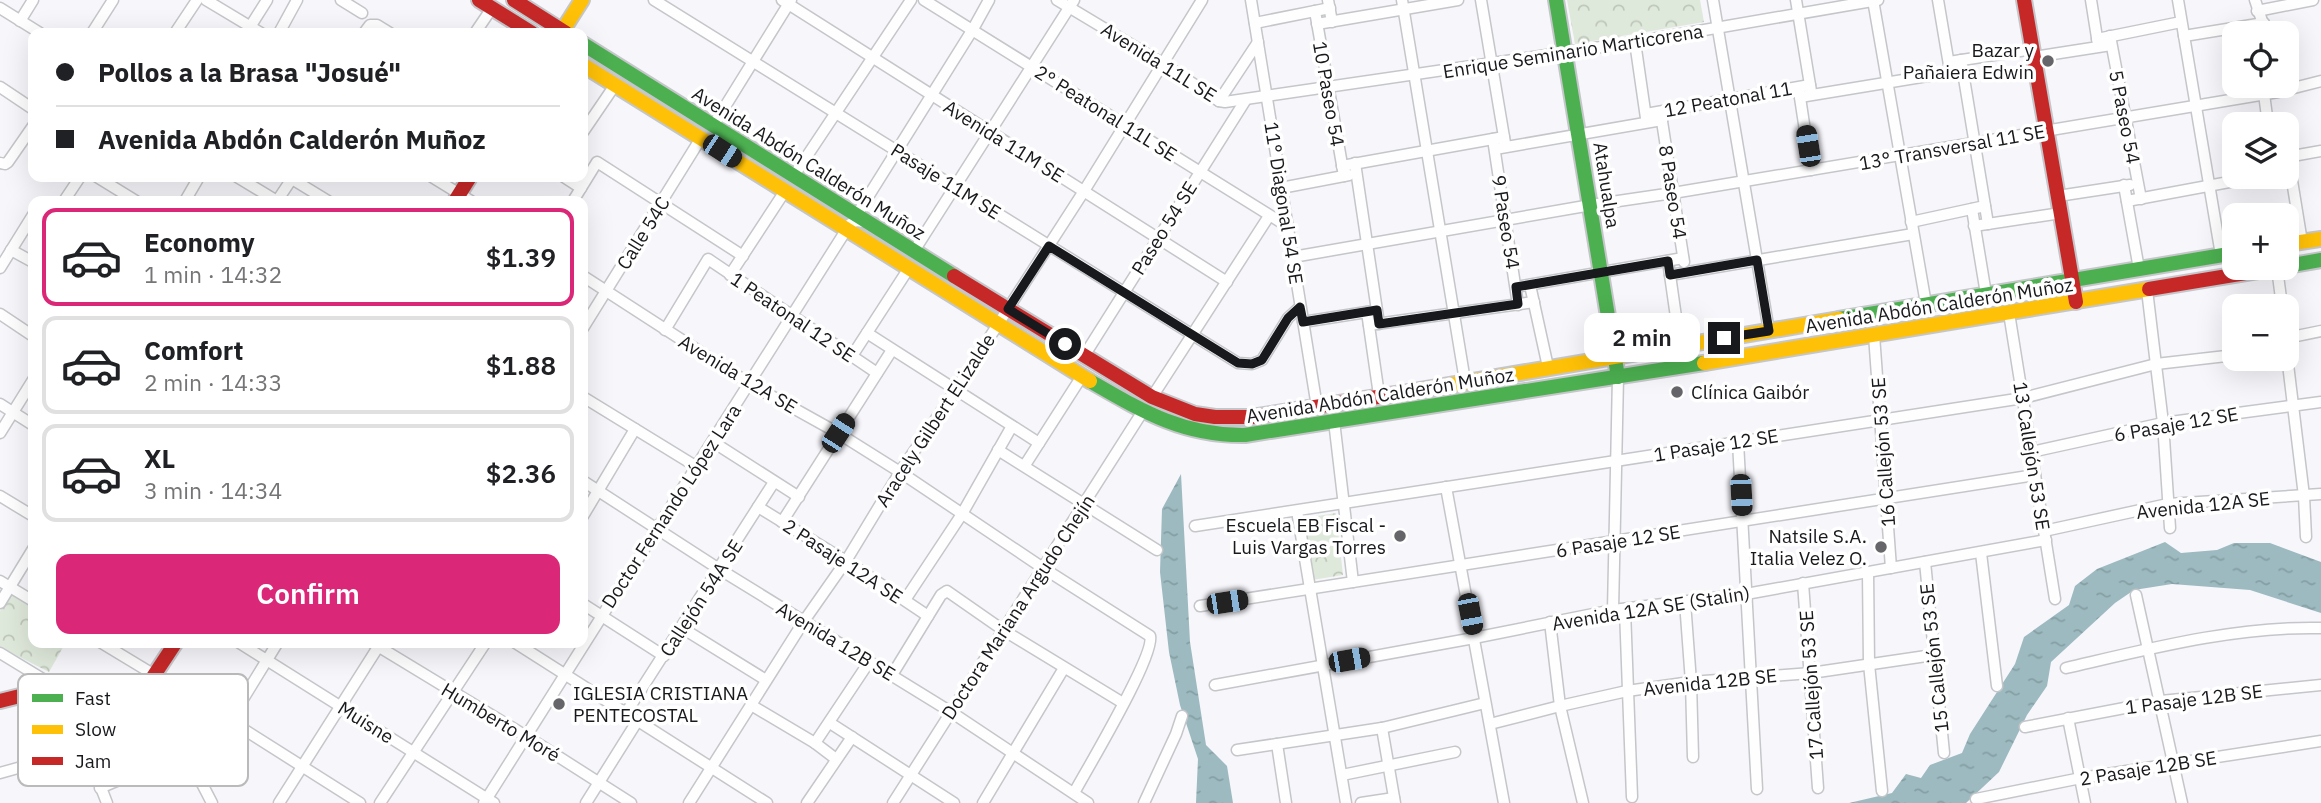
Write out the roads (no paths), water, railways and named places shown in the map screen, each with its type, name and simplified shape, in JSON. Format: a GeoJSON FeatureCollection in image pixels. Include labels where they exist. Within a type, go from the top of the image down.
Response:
{"type":"FeatureCollection","features":[{"type":"Feature","properties":{"kind":"main road"},"geometry":{"type":"LineString","coordinates":[[514,0],[557,28]]}},
{"type":"Feature","properties":{"kind":"main road"},"geometry":{"type":"LineString","coordinates":[[565,28],[582,0]]}},
{"type":"Feature","properties":{"kind":"main road","name":"Atahualpa"},"geometry":{"type":"LineString","coordinates":[[1556,0],[1618,377]]}},
{"type":"Feature","properties":{"kind":"main road"},"geometry":{"type":"LineString","coordinates":[[2024,0],[2076,302]]}},
{"type":"Feature","properties":{"kind":"main road"},"geometry":{"type":"LineString","coordinates":[[485,4],[524,28]]}},
{"type":"Feature","properties":{"kind":"main road","name":"Avenida Abdón Calderón Muñoz"},"geometry":{"type":"LineString","coordinates":[[588,47],[793,177],[1152,397],[1188,414],[1222,419],[1317,407],[2222,255]]}},
{"type":"Feature","properties":{"kind":"main road","name":"Avenida Abdón Calderón Muñoz"},"geometry":{"type":"LineString","coordinates":[[588,68],[1082,376],[1143,411],[1183,430],[1220,437],[1618,377],[2222,277]]}},
{"type":"Feature","properties":{"kind":"main road"},"geometry":{"type":"LineString","coordinates":[[2299,242],[2321,239]]}},
{"type":"Feature","properties":{"kind":"main road"},"geometry":{"type":"LineString","coordinates":[[2299,264],[2321,260]]}},
{"type":"Feature","properties":{"kind":"main road"},"geometry":{"type":"LineString","coordinates":[[156,674],[172,648]]}},
{"type":"Feature","properties":{"kind":"main road"},"geometry":{"type":"LineString","coordinates":[[0,701],[18,696]]}},
{"type":"Feature","properties":{"kind":"street"},"geometry":{"type":"LineString","coordinates":[[20,21],[33,0]]}},
{"type":"Feature","properties":{"kind":"street"},"geometry":{"type":"LineString","coordinates":[[95,28],[113,0]]}},
{"type":"Feature","properties":{"kind":"street"},"geometry":{"type":"LineString","coordinates":[[178,28],[197,0]]}},
{"type":"Feature","properties":{"kind":"street"},"geometry":{"type":"LineString","coordinates":[[206,0],[250,27],[267,0]]}},
{"type":"Feature","properties":{"kind":"street"},"geometry":{"type":"LineString","coordinates":[[282,28],[297,0]]}},
{"type":"Feature","properties":{"kind":"street"},"geometry":{"type":"LineString","coordinates":[[341,0],[362,13]]}},
{"type":"Feature","properties":{"kind":"street","name":"Pasaje 11M SE"},"geometry":{"type":"LineString","coordinates":[[654,0],[1238,363],[1252,364],[1262,360],[1288,318],[1300,307]]}},
{"type":"Feature","properties":{"kind":"street"},"geometry":{"type":"LineString","coordinates":[[793,177],[911,0]]}},
{"type":"Feature","properties":{"kind":"street","name":"2° Peatonal 11L SE"},"geometry":{"type":"LineString","coordinates":[[925,0],[1287,226]]}},
{"type":"Feature","properties":{"kind":"street"},"geometry":{"type":"LineString","coordinates":[[847,230],[861,219],[897,151],[989,0]]}},
{"type":"Feature","properties":{"kind":"street","name":"Avenida 11L SE"},"geometry":{"type":"LineString","coordinates":[[1057,0],[1072,4],[1219,101],[1245,101],[1267,97]]}},
{"type":"Feature","properties":{"kind":"street","name":"11° Diagonal 54 SE"},"geometry":{"type":"LineString","coordinates":[[1251,0],[1317,407]]}},
{"type":"Feature","properties":{"kind":"street"},"geometry":{"type":"LineString","coordinates":[[1317,24],[1402,5],[1458,0]]}},
{"type":"Feature","properties":{"kind":"street","name":"9 Paseo 54"},"geometry":{"type":"LineString","coordinates":[[1481,0],[1492,63],[1506,220],[1518,304]]}},
{"type":"Feature","properties":{"kind":"street"},"geometry":{"type":"LineString","coordinates":[[1713,0],[1769,331]]}},
{"type":"Feature","properties":{"kind":"street"},"geometry":{"type":"LineString","coordinates":[[1796,0],[1811,90]]}},
{"type":"Feature","properties":{"kind":"street"},"geometry":{"type":"LineString","coordinates":[[1875,0],[1926,304]]}},
{"type":"Feature","properties":{"kind":"street","name":"Enrique Seminario Marticorena"},"geometry":{"type":"LineString","coordinates":[[1267,97],[1718,29],[1875,0]]}},
{"type":"Feature","properties":{"kind":"street"},"geometry":{"type":"LineString","coordinates":[[1938,0],[1950,67]]}},
{"type":"Feature","properties":{"kind":"street"},"geometry":{"type":"LineString","coordinates":[[2091,0],[2097,43]]}},
{"type":"Feature","properties":{"kind":"street"},"geometry":{"type":"LineString","coordinates":[[2178,0],[2209,186],[2222,233]]}},
{"type":"Feature","properties":{"kind":"street"},"geometry":{"type":"LineString","coordinates":[[2256,0],[2262,21]]}},
{"type":"Feature","properties":{"kind":"street"},"geometry":{"type":"LineString","coordinates":[[2257,11],[2313,0]]}},
{"type":"Feature","properties":{"kind":"street"},"geometry":{"type":"LineString","coordinates":[[713,126],[788,1]]}},
{"type":"Feature","properties":{"kind":"street","name":"Avenida 11M SE"},"geometry":{"type":"LineString","coordinates":[[788,1],[1227,282]]}},
{"type":"Feature","properties":{"kind":"street","name":"Aracely Gilbert ELizalde"},"geometry":{"type":"LineString","coordinates":[[689,803],[804,621],[846,561],[900,472],[1084,191],[1163,63],[1196,2]]}},
{"type":"Feature","properties":{"kind":"street"},"geometry":{"type":"LineString","coordinates":[[477,28],[485,4]]}},
{"type":"Feature","properties":{"kind":"street"},"geometry":{"type":"LineString","coordinates":[[914,251],[1072,4]]}},
{"type":"Feature","properties":{"kind":"street"},"geometry":{"type":"LineString","coordinates":[[1255,23],[1315,11],[1329,4]]}},
{"type":"Feature","properties":{"kind":"street","name":"10 Paseo 54"},"geometry":{"type":"LineString","coordinates":[[1329,4],[1332,22]]}},
{"type":"Feature","properties":{"kind":"street"},"geometry":{"type":"LineString","coordinates":[[1402,5],[1465,381]]}},
{"type":"Feature","properties":{"kind":"street"},"geometry":{"type":"LineString","coordinates":[[0,8],[32,28]]}},
{"type":"Feature","properties":{"kind":"street","name":"10 Paseo 54"},"geometry":{"type":"LineString","coordinates":[[1315,11],[1343,171]]}},
{"type":"Feature","properties":{"kind":"street","name":"12 Peatonal 11"},"geometry":{"type":"LineString","coordinates":[[1281,188],[1427,151],[1579,134],[1730,99],[1887,82],[1950,67],[2097,43],[2181,22]]}},
{"type":"Feature","properties":{"kind":"street"},"geometry":{"type":"LineString","coordinates":[[2184,36],[2222,32]]}},
{"type":"Feature","properties":{"kind":"street","name":"5 Paseo 54"},"geometry":{"type":"LineString","coordinates":[[2111,40],[2141,199]]}},
{"type":"Feature","properties":{"kind":"street"},"geometry":{"type":"LineString","coordinates":[[1635,42],[1646,118]]}},
{"type":"Feature","properties":{"kind":"street"},"geometry":{"type":"LineString","coordinates":[[1219,101],[1258,43]]}},
{"type":"Feature","properties":{"kind":"street"},"geometry":{"type":"LineString","coordinates":[[1963,65],[1988,224]]}},
{"type":"Feature","properties":{"kind":"street","name":"13° Transversal 11 SE"},"geometry":{"type":"LineString","coordinates":[[2299,85],[2321,81]]}},
{"type":"Feature","properties":{"kind":"street"},"geometry":{"type":"LineString","coordinates":[[588,125],[615,85]]}},
{"type":"Feature","properties":{"kind":"street"},"geometry":{"type":"LineString","coordinates":[[0,87],[28,106]]}},
{"type":"Feature","properties":{"kind":"street"},"geometry":{"type":"LineString","coordinates":[[1799,92],[1811,170]]}},
{"type":"Feature","properties":{"kind":"street","name":"13° Transversal 11 SE"},"geometry":{"type":"LineString","coordinates":[[1293,257],[2241,98]]}},
{"type":"Feature","properties":{"kind":"street","name":"Paseo 54 SE"},"geometry":{"type":"LineString","coordinates":[[1084,356],[1245,101]]}},
{"type":"Feature","properties":{"kind":"street","name":"8 Paseo 54"},"geometry":{"type":"LineString","coordinates":[[1661,116],[1685,272]]}},
{"type":"Feature","properties":{"kind":"street"},"geometry":{"type":"LineString","coordinates":[[1,164],[8,162],[28,132]]}},
{"type":"Feature","properties":{"kind":"street","name":"Calle 54C"},"geometry":{"type":"LineString","coordinates":[[588,320],[701,138]]}},
{"type":"Feature","properties":{"kind":"street"},"geometry":{"type":"LineString","coordinates":[[2299,155],[2321,151]]}},
{"type":"Feature","properties":{"kind":"street"},"geometry":{"type":"LineString","coordinates":[[588,177],[597,162],[743,256]]}},
{"type":"Feature","properties":{"kind":"street"},"geometry":{"type":"LineString","coordinates":[[1356,169],[1367,244],[1379,396]]}},
{"type":"Feature","properties":{"kind":"street"},"geometry":{"type":"LineString","coordinates":[[105,182],[128,196]]}},
{"type":"Feature","properties":{"kind":"street"},"geometry":{"type":"LineString","coordinates":[[245,182],[269,196]]}},
{"type":"Feature","properties":{"kind":"street"},"geometry":{"type":"LineString","coordinates":[[299,182],[320,196]]}},
{"type":"Feature","properties":{"kind":"street"},"geometry":{"type":"LineString","coordinates":[[439,182],[458,196]]}},
{"type":"Feature","properties":{"kind":"street"},"geometry":{"type":"LineString","coordinates":[[572,182],[581,188]]}},
{"type":"Feature","properties":{"kind":"street"},"geometry":{"type":"LineString","coordinates":[[576,196],[585,182]]}},
{"type":"Feature","properties":{"kind":"street"},"geometry":{"type":"LineString","coordinates":[[2058,196],[2138,183]]}},
{"type":"Feature","properties":{"kind":"street"},"geometry":{"type":"LineString","coordinates":[[2127,201],[2222,184]]}},
{"type":"Feature","properties":{"kind":"street","name":"5 Paseo 54"},"geometry":{"type":"LineString","coordinates":[[2124,185],[2139,269]]}},
{"type":"Feature","properties":{"kind":"street"},"geometry":{"type":"LineString","coordinates":[[730,275],[785,191]]}},
{"type":"Feature","properties":{"kind":"street"},"geometry":{"type":"LineString","coordinates":[[1911,222],[1985,206]]}},
{"type":"Feature","properties":{"kind":"street"},"geometry":{"type":"LineString","coordinates":[[1972,209],[1986,295]]}},
{"type":"Feature","properties":{"kind":"street"},"geometry":{"type":"LineString","coordinates":[[1975,226],[2061,213]]}},
{"type":"Feature","properties":{"kind":"street"},"geometry":{"type":"LineString","coordinates":[[1152,397],[1269,216]]}},
{"type":"Feature","properties":{"kind":"street"},"geometry":{"type":"LineString","coordinates":[[0,268],[28,223]]}},
{"type":"Feature","properties":{"kind":"street","name":"Doctor Fernando López Lara"},"geometry":{"type":"LineString","coordinates":[[588,635],[847,230]]}},
{"type":"Feature","properties":{"kind":"street"},"geometry":{"type":"LineString","coordinates":[[1670,275],[1913,234]]}},
{"type":"Feature","properties":{"kind":"street"},"geometry":{"type":"LineString","coordinates":[[11,250],[28,259]]}},
{"type":"Feature","properties":{"kind":"street"},"geometry":{"type":"LineString","coordinates":[[1516,287],[1683,258]]}},
{"type":"Feature","properties":{"kind":"street","name":"1 Peatonal 12 SE"},"geometry":{"type":"LineString","coordinates":[[665,330],[708,260],[877,373]]}},
{"type":"Feature","properties":{"kind":"street","name":"8 Paseo 54"},"geometry":{"type":"LineString","coordinates":[[1668,261],[1680,345]]}},
{"type":"Feature","properties":{"kind":"street"},"geometry":{"type":"LineString","coordinates":[[852,356],[909,268]]}},
{"type":"Feature","properties":{"kind":"street","name":"Avenida 12A SE"},"geometry":{"type":"LineString","coordinates":[[588,279],[750,384],[838,433],[900,472],[1043,568],[1142,628],[1150,636],[1152,643],[1123,703]]}},
{"type":"Feature","properties":{"kind":"street","name":"9 Paseo 54"},"geometry":{"type":"LineString","coordinates":[[1530,285],[1548,368]]}},
{"type":"Feature","properties":{"kind":"street"},"geometry":{"type":"LineString","coordinates":[[2147,290],[2162,423],[2170,528]]}},
{"type":"Feature","properties":{"kind":"street"},"geometry":{"type":"LineString","coordinates":[[1374,325],[1534,302]]}},
{"type":"Feature","properties":{"kind":"street"},"geometry":{"type":"LineString","coordinates":[[1303,322],[1372,311]]}},
{"type":"Feature","properties":{"kind":"street","name":"13 Callejón 53 SE"},"geometry":{"type":"LineString","coordinates":[[2009,313],[2055,599]]}},
{"type":"Feature","properties":{"kind":"street"},"geometry":{"type":"LineString","coordinates":[[0,314],[28,333]]}},
{"type":"Feature","properties":{"kind":"street"},"geometry":{"type":"LineString","coordinates":[[2299,336],[2321,331]]}},
{"type":"Feature","properties":{"kind":"street"},"geometry":{"type":"LineString","coordinates":[[867,333],[1039,443]]}},
{"type":"Feature","properties":{"kind":"street","name":"16 Callejón 53 SE"},"geometry":{"type":"LineString","coordinates":[[1874,335],[1891,568]]}},
{"type":"Feature","properties":{"kind":"street"},"geometry":{"type":"LineString","coordinates":[[782,522],[892,350]]}},
{"type":"Feature","properties":{"kind":"street","name":"1 Pasaje 12 SE"},"geometry":{"type":"LineString","coordinates":[[1195,526],[2023,398],[2156,364],[2222,356]]}},
{"type":"Feature","properties":{"kind":"street"},"geometry":{"type":"LineString","coordinates":[[2289,371],[2304,496],[2306,537]]}},
{"type":"Feature","properties":{"kind":"street"},"geometry":{"type":"LineString","coordinates":[[1025,465],[1082,376]]}},
{"type":"Feature","properties":{"kind":"street"},"geometry":{"type":"LineString","coordinates":[[1613,610],[1618,377]]}},
{"type":"Feature","properties":{"kind":"street"},"geometry":{"type":"LineString","coordinates":[[0,433],[28,388]]}},
{"type":"Feature","properties":{"kind":"street"},"geometry":{"type":"LineString","coordinates":[[588,400],[697,467]]}},
{"type":"Feature","properties":{"kind":"street","name":"6 Pasaje 12 SE"},"geometry":{"type":"LineString","coordinates":[[2031,452],[2162,423],[2321,402]]}},
{"type":"Feature","properties":{"kind":"street"},"geometry":{"type":"LineString","coordinates":[[0,404],[28,422]]}},
{"type":"Feature","properties":{"kind":"street","name":"Doctora Mariana Argudo Chejín"},"geometry":{"type":"LineString","coordinates":[[893,803],[1143,411]]}},
{"type":"Feature","properties":{"kind":"street"},"geometry":{"type":"LineString","coordinates":[[1334,421],[1353,582]]}},
{"type":"Feature","properties":{"kind":"street"},"geometry":{"type":"LineString","coordinates":[[905,600],[962,514],[1012,426]]}},
{"type":"Feature","properties":{"kind":"street"},"geometry":{"type":"LineString","coordinates":[[588,507],[635,429]]}},
{"type":"Feature","properties":{"kind":"street"},"geometry":{"type":"LineString","coordinates":[[713,442],[799,497]]}},
{"type":"Feature","properties":{"kind":"street"},"geometry":{"type":"LineString","coordinates":[[1738,442],[1757,789]]}},
{"type":"Feature","properties":{"kind":"street"},"geometry":{"type":"LineString","coordinates":[[998,450],[1157,550]]}},
{"type":"Feature","properties":{"kind":"street","name":"6 Pasaje 12 SE"},"geometry":{"type":"LineString","coordinates":[[1200,606],[2035,475]]}},
{"type":"Feature","properties":{"kind":"street","name":"Callejón 54A SE"},"geometry":{"type":"LineString","coordinates":[[626,713],[774,482]]}},
{"type":"Feature","properties":{"kind":"street","name":"Avenida 12B SE"},"geometry":{"type":"LineString","coordinates":[[588,484],[719,569],[951,712],[1088,803]]}},
{"type":"Feature","properties":{"kind":"street"},"geometry":{"type":"LineString","coordinates":[[1446,487],[1504,803]]}},
{"type":"Feature","properties":{"kind":"street","name":"Avenida 12A SE"},"geometry":{"type":"LineString","coordinates":[[2045,536],[2168,504],[2321,494]]}},
{"type":"Feature","properties":{"kind":"street"},"geometry":{"type":"LineString","coordinates":[[0,496],[28,513]]}},
{"type":"Feature","properties":{"kind":"street","name":"2 Pasaje 12A SE"},"geometry":{"type":"LineString","coordinates":[[758,507],[928,616]]}},
{"type":"Feature","properties":{"kind":"street"},"geometry":{"type":"LineString","coordinates":[[1297,510],[1346,803]]}},
{"type":"Feature","properties":{"kind":"street","name":"Avenida 12A SE (Stalin)"},"geometry":{"type":"LineString","coordinates":[[1215,685],[1613,610],[1746,594],[1981,553],[2045,536]]}},
{"type":"Feature","properties":{"kind":"street"},"geometry":{"type":"LineString","coordinates":[[1981,553],[1997,686]]}},
{"type":"Feature","properties":{"kind":"street"},"geometry":{"type":"LineString","coordinates":[[0,603],[28,557]]}},
{"type":"Feature","properties":{"kind":"street","name":"15 Callejón 53 SE"},"geometry":{"type":"LineString","coordinates":[[1925,562],[1944,753]]}},
{"type":"Feature","properties":{"kind":"street"},"geometry":{"type":"LineString","coordinates":[[1868,572],[1869,664],[1882,791]]}},
{"type":"Feature","properties":{"kind":"street"},"geometry":{"type":"LineString","coordinates":[[0,581],[28,598]]}},
{"type":"Feature","properties":{"kind":"street","name":"17 Callejón 53 SE"},"geometry":{"type":"LineString","coordinates":[[1803,583],[1818,788]]}},
{"type":"Feature","properties":{"kind":"street"},"geometry":{"type":"LineString","coordinates":[[892,675],[941,595],[947,591],[1003,630],[1123,703],[1074,793]]}},
{"type":"Feature","properties":{"kind":"street"},"geometry":{"type":"LineString","coordinates":[[2136,595],[2182,803]]}},
{"type":"Feature","properties":{"kind":"street"},"geometry":{"type":"LineString","coordinates":[[1685,602],[1693,757]]}},
{"type":"Feature","properties":{"kind":"street"},"geometry":{"type":"LineString","coordinates":[[588,607],[664,656]]}},
{"type":"Feature","properties":{"kind":"street"},"geometry":{"type":"LineString","coordinates":[[1625,610],[1632,797]]}},
{"type":"Feature","properties":{"kind":"street"},"geometry":{"type":"LineString","coordinates":[[1550,622],[1560,706],[1583,803]]}},
{"type":"Feature","properties":{"kind":"street"},"geometry":{"type":"LineString","coordinates":[[682,628],[766,680]]}},
{"type":"Feature","properties":{"kind":"street"},"geometry":{"type":"LineString","coordinates":[[2066,668],[2149,649],[2243,633],[2321,628]]}},
{"type":"Feature","properties":{"kind":"street"},"geometry":{"type":"LineString","coordinates":[[110,648],[153,674]]}},
{"type":"Feature","properties":{"kind":"street","name":"Muisne"},"geometry":{"type":"LineString","coordinates":[[247,648],[413,750],[488,802]]}},
{"type":"Feature","properties":{"kind":"street"},"geometry":{"type":"LineString","coordinates":[[248,689],[274,648]]}},
{"type":"Feature","properties":{"kind":"street"},"geometry":{"type":"LineString","coordinates":[[279,803],[342,706],[375,648]]}},
{"type":"Feature","properties":{"kind":"street","name":"Humberto Moré"},"geometry":{"type":"LineString","coordinates":[[383,648],[631,803]]}},
{"type":"Feature","properties":{"kind":"street"},"geometry":{"type":"LineString","coordinates":[[380,803],[482,648]]}},
{"type":"Feature","properties":{"kind":"street"},"geometry":{"type":"LineString","coordinates":[[523,648],[767,803]]}},
{"type":"Feature","properties":{"kind":"street","name":"Doctor Fernando López Lara"},"geometry":{"type":"LineString","coordinates":[[488,802],[580,648]]}},
{"type":"Feature","properties":{"kind":"street"},"geometry":{"type":"LineString","coordinates":[[0,653],[35,674]]}},
{"type":"Feature","properties":{"kind":"street","name":"Avenida 12B SE"},"geometry":{"type":"LineString","coordinates":[[1490,724],[1627,691],[1691,681],[1811,673],[1934,655]]}},
{"type":"Feature","properties":{"kind":"street"},"geometry":{"type":"LineString","coordinates":[[815,743],[869,662]]}},
{"type":"Feature","properties":{"kind":"street"},"geometry":{"type":"LineString","coordinates":[[983,803],[1064,668]]}},
{"type":"Feature","properties":{"kind":"street","name":"1 Pasaje 12B SE"},"geometry":{"type":"LineString","coordinates":[[2025,727],[2161,701],[2321,685]]}},
{"type":"Feature","properties":{"kind":"street"},"geometry":{"type":"LineString","coordinates":[[1237,750],[1382,728],[1485,704]]}},
{"type":"Feature","properties":{"kind":"street"},"geometry":{"type":"LineString","coordinates":[[751,705],[815,743],[836,759]]}},
{"type":"Feature","properties":{"kind":"street"},"geometry":{"type":"LineString","coordinates":[[1144,803],[1182,716]]}},
{"type":"Feature","properties":{"kind":"street"},"geometry":{"type":"LineString","coordinates":[[2068,718],[2085,803]]}},
{"type":"Feature","properties":{"kind":"street"},"geometry":{"type":"LineString","coordinates":[[586,803],[638,720]]}},
{"type":"Feature","properties":{"kind":"street"},"geometry":{"type":"LineString","coordinates":[[830,723],[954,803]]}},
{"type":"Feature","properties":{"kind":"street"},"geometry":{"type":"LineString","coordinates":[[1361,803],[1395,800],[1382,728]]}},
{"type":"Feature","properties":{"kind":"street"},"geometry":{"type":"LineString","coordinates":[[248,732],[360,803]]}},
{"type":"Feature","properties":{"kind":"street"},"geometry":{"type":"LineString","coordinates":[[807,803],[852,737]]}},
{"type":"Feature","properties":{"kind":"street","name":"2 Pasaje 12B SE"},"geometry":{"type":"LineString","coordinates":[[1976,799],[2081,778],[2321,741]]}},
{"type":"Feature","properties":{"kind":"street"},"geometry":{"type":"LineString","coordinates":[[1277,744],[1286,803]]}},
{"type":"Feature","properties":{"kind":"street"},"geometry":{"type":"LineString","coordinates":[[1342,775],[1455,752]]}},
{"type":"Feature","properties":{"kind":"street"},"geometry":{"type":"LineString","coordinates":[[0,773],[18,768]]}},
{"type":"Feature","properties":{"kind":"street"},"geometry":{"type":"LineString","coordinates":[[99,786],[107,803]]}},
{"type":"Feature","properties":{"kind":"street"},"geometry":{"type":"LineString","coordinates":[[100,789],[107,786]]}},
{"type":"Feature","properties":{"kind":"street"},"geometry":{"type":"LineString","coordinates":[[210,798],[223,803]]}},
{"type":"Feature","properties":{"kind":"water"},"geometry":{"type":"Polygon","coordinates":[[[1181,474],[1190,642],[1206,745],[1227,766],[1233,803],[1196,803],[1198,759],[1180,705],[1169,652],[1160,572],[1162,509],[1181,474]]]}},
{"type":"Feature","properties":{"kind":"water"},"geometry":{"type":"Polygon","coordinates":[[[2165,542],[2181,553],[2217,550],[2234,543],[2270,543],[2321,562],[2321,613],[2250,590],[2172,584],[2134,590],[2115,603],[2051,662],[2047,686],[2027,715],[1999,772],[1966,803],[1849,803],[1892,793],[1906,774],[1921,778],[1930,765],[1962,753],[1970,734],[2015,664],[2024,637],[2069,605],[2075,586],[2097,569],[2165,542]]]}},
{"type":"Feature","properties":{"kind":"place","name":"Bazar y Pañaiera Edwin"},"geometry":{"type":"Point","coordinates":[2048,61]}},
{"type":"Feature","properties":{"kind":"place","name":"Clínica Gaibór"},"geometry":{"type":"Point","coordinates":[1677,392]}},
{"type":"Feature","properties":{"kind":"place","name":"Escuela EB Fiscal - Luis Vargas Torres"},"geometry":{"type":"Point","coordinates":[1400,536]}},
{"type":"Feature","properties":{"kind":"place","name":"Natsile S.A. Italia Velez O."},"geometry":{"type":"Point","coordinates":[1881,547]}},
{"type":"Feature","properties":{"kind":"place","name":"IGLESIA CRISTIANA PENTECOSTAL"},"geometry":{"type":"Point","coordinates":[559,704]}}]}
